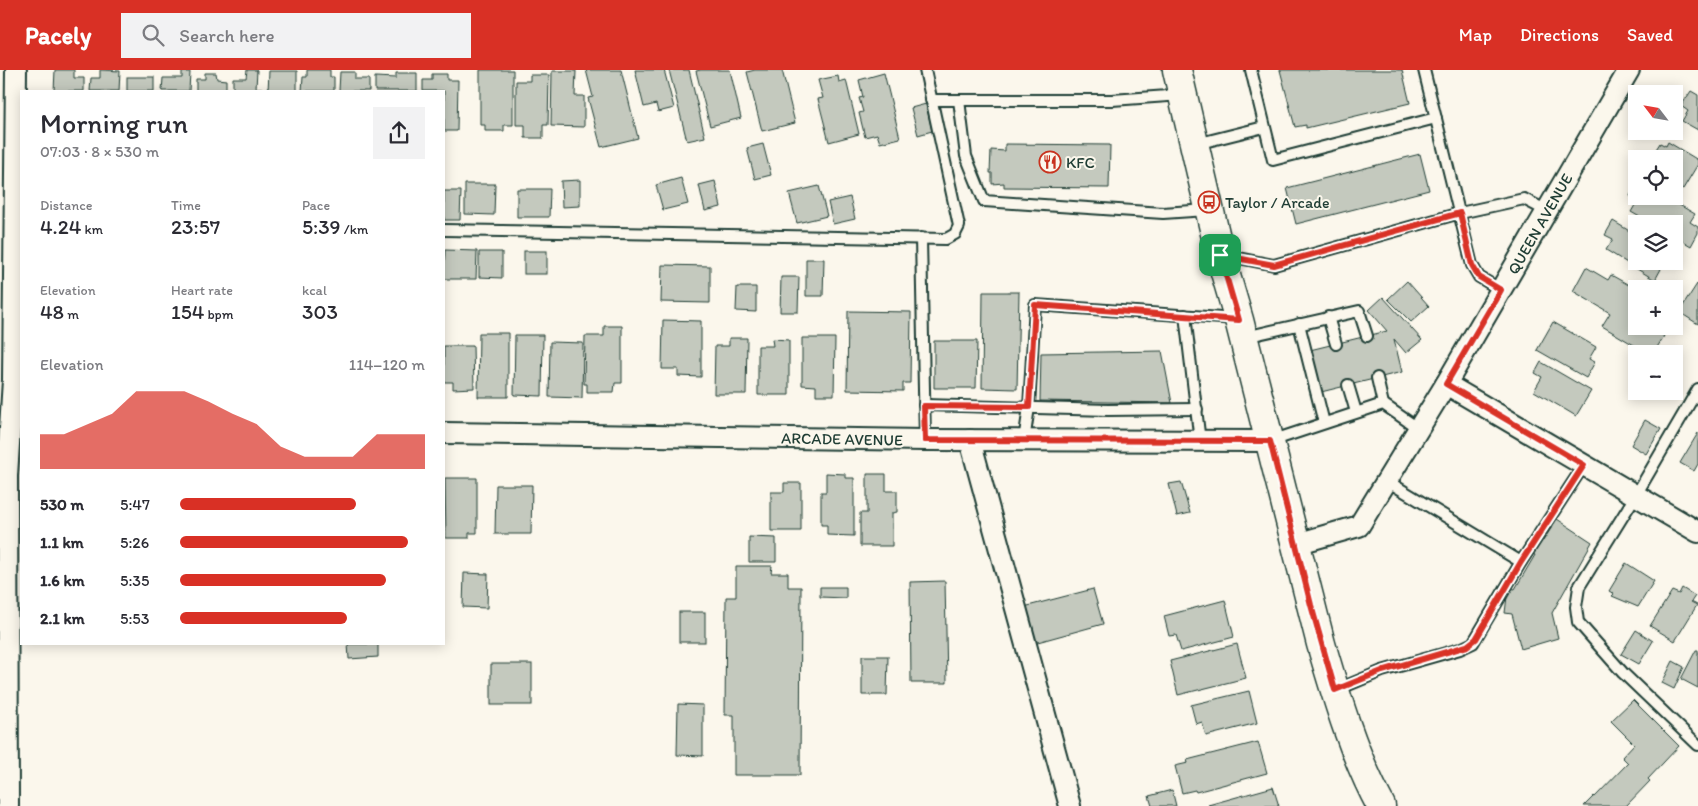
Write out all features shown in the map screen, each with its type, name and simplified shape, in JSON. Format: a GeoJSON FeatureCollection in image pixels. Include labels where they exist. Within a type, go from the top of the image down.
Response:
{"type":"FeatureCollection","features":[{"type":"Feature","properties":{"kind":"main road"},"geometry":{"type":"LineString","coordinates":[[1180,83],[1220,255],[1241,328],[1335,690],[1354,744],[1381,806]]}},
{"type":"Feature","properties":{"kind":"street"},"geometry":{"type":"LineString","coordinates":[[8,806],[7,476],[14,380],[18,222],[16,70]]}},
{"type":"Feature","properties":{"kind":"street","name":"QUEEN AVENUE"},"geometry":{"type":"LineString","coordinates":[[1296,544],[1359,526],[1446,384],[1630,70]]}},
{"type":"Feature","properties":{"kind":"street"},"geometry":{"type":"LineString","coordinates":[[1446,384],[1698,532]]}},
{"type":"Feature","properties":{"kind":"street","name":"ARCADE AVENUE"},"geometry":{"type":"LineString","coordinates":[[445,433],[925,440],[1270,441]]}},
{"type":"Feature","properties":{"kind":"street"},"geometry":{"type":"LineString","coordinates":[[970,440],[1070,806]]}},
{"type":"Feature","properties":{"kind":"lane"},"geometry":{"type":"LineString","coordinates":[[445,230],[946,239],[955,234],[959,226],[925,70]]}},
{"type":"Feature","properties":{"kind":"lane"},"geometry":{"type":"LineString","coordinates":[[1251,70],[1273,160],[1436,118]]}},
{"type":"Feature","properties":{"kind":"lane"},"geometry":{"type":"LineString","coordinates":[[1424,70],[1472,265],[1479,277],[1501,290]]}},
{"type":"Feature","properties":{"kind":"lane"},"geometry":{"type":"LineString","coordinates":[[932,100],[1112,100],[1180,83]]}},
{"type":"Feature","properties":{"kind":"lane"},"geometry":{"type":"LineString","coordinates":[[959,100],[966,156],[984,201],[1163,213],[1211,210]]}},
{"type":"Feature","properties":{"kind":"lane"},"geometry":{"type":"LineString","coordinates":[[1195,144],[1264,127]]}},
{"type":"Feature","properties":{"kind":"lane"},"geometry":{"type":"LineString","coordinates":[[1220,255],[1274,265],[1460,213],[1524,199],[1547,211]]}},
{"type":"Feature","properties":{"kind":"lane"},"geometry":{"type":"LineString","coordinates":[[921,238],[925,440]]}},
{"type":"Feature","properties":{"kind":"lane"},"geometry":{"type":"LineString","coordinates":[[1024,440],[1029,407],[1035,305],[1185,316],[1241,328],[1298,324],[1358,311],[1367,336]]}},
{"type":"Feature","properties":{"kind":"lane"},"geometry":{"type":"LineString","coordinates":[[1185,316],[1198,409],[1200,442]]}},
{"type":"Feature","properties":{"kind":"lane"},"geometry":{"type":"LineString","coordinates":[[1328,318],[1336,344]]}},
{"type":"Feature","properties":{"kind":"lane"},"geometry":{"type":"LineString","coordinates":[[1298,324],[1324,423]]}},
{"type":"Feature","properties":{"kind":"lane"},"geometry":{"type":"LineString","coordinates":[[1377,378],[1383,404],[1419,429]]}},
{"type":"Feature","properties":{"kind":"lane"},"geometry":{"type":"LineString","coordinates":[[1348,385],[1356,412]]}},
{"type":"Feature","properties":{"kind":"lane"},"geometry":{"type":"LineString","coordinates":[[1698,389],[1579,588],[1576,607],[1578,622],[1623,673],[1698,745]]}},
{"type":"Feature","properties":{"kind":"lane"},"geometry":{"type":"LineString","coordinates":[[1270,441],[1383,404]]}},
{"type":"Feature","properties":{"kind":"lane"},"geometry":{"type":"LineString","coordinates":[[924,406],[1198,409]]}},
{"type":"Feature","properties":{"kind":"lane"},"geometry":{"type":"LineString","coordinates":[[1335,690],[1382,671],[1460,649],[1473,643],[1521,562],[1584,465]]}},
{"type":"Feature","properties":{"kind":"lane"},"geometry":{"type":"LineString","coordinates":[[1387,481],[1521,562]]}},
{"type":"Feature","properties":{"kind":"building"},"geometry":{"type":"Polygon","coordinates":[[[55,70],[74,70],[74,78],[84,78],[84,90],[54,90],[55,70]]]}},
{"type":"Feature","properties":{"kind":"building"},"geometry":{"type":"Polygon","coordinates":[[[100,70],[120,71],[119,90],[90,90],[91,78],[100,78],[100,70]]]}},
{"type":"Feature","properties":{"kind":"building"},"geometry":{"type":"Polygon","coordinates":[[[247,70],[257,70],[256,88],[262,88],[262,90],[233,90],[233,78],[246,78],[247,70]]]}},
{"type":"Feature","properties":{"kind":"building"},"geometry":{"type":"Polygon","coordinates":[[[307,70],[330,70],[330,77],[334,77],[334,90],[302,90],[303,77],[307,77],[307,70]]]}},
{"type":"Feature","properties":{"kind":"building"},"geometry":{"type":"Polygon","coordinates":[[[480,70],[513,70],[513,125],[504,125],[504,131],[485,131],[485,125],[480,125],[480,70]]]}},
{"type":"Feature","properties":{"kind":"building"},"geometry":{"type":"Polygon","coordinates":[[[586,70],[621,70],[638,138],[601,147],[588,98],[593,97],[586,70]]]}},
{"type":"Feature","properties":{"kind":"building"},"geometry":{"type":"Polygon","coordinates":[[[635,70],[664,70],[674,108],[658,112],[656,104],[644,107],[635,70]]]}},
{"type":"Feature","properties":{"kind":"building"},"geometry":{"type":"Polygon","coordinates":[[[669,70],[689,70],[705,137],[687,141],[669,70]]]}},
{"type":"Feature","properties":{"kind":"building"},"geometry":{"type":"Polygon","coordinates":[[[730,70],[741,118],[710,126],[696,71],[730,70]]]}},
{"type":"Feature","properties":{"kind":"building"},"geometry":{"type":"Polygon","coordinates":[[[755,70],[782,70],[795,123],[762,131],[747,72],[755,70]]]}},
{"type":"Feature","properties":{"kind":"building"},"geometry":{"type":"Polygon","coordinates":[[[1280,70],[1402,70],[1410,103],[1306,128],[1306,125],[1295,127],[1280,70]]]}},
{"type":"Feature","properties":{"kind":"building"},"geometry":{"type":"Polygon","coordinates":[[[269,71],[297,71],[297,90],[268,90],[269,71]]]}},
{"type":"Feature","properties":{"kind":"building"},"geometry":{"type":"Polygon","coordinates":[[[552,71],[576,71],[575,96],[584,96],[584,127],[551,126],[552,71]]]}},
{"type":"Feature","properties":{"kind":"building"},"geometry":{"type":"Polygon","coordinates":[[[182,72],[190,72],[189,90],[162,90],[163,78],[182,78],[182,72]]]}},
{"type":"Feature","properties":{"kind":"building"},"geometry":{"type":"Polygon","coordinates":[[[340,72],[355,72],[355,79],[369,79],[369,90],[339,90],[340,72]]]}},
{"type":"Feature","properties":{"kind":"building"},"geometry":{"type":"Polygon","coordinates":[[[205,73],[216,73],[217,79],[226,80],[226,90],[196,90],[196,79],[205,79],[205,73]]]}},
{"type":"Feature","properties":{"kind":"building"},"geometry":{"type":"Polygon","coordinates":[[[396,73],[417,73],[417,90],[375,90],[375,77],[396,78],[396,73]]]}},
{"type":"Feature","properties":{"kind":"building"},"geometry":{"type":"Polygon","coordinates":[[[884,73],[900,138],[880,143],[877,134],[865,137],[859,113],[863,112],[859,98],[863,97],[859,80],[884,73]]]}},
{"type":"Feature","properties":{"kind":"building"},"geometry":{"type":"Polygon","coordinates":[[[432,74],[447,74],[447,80],[458,80],[457,131],[445,131],[445,90],[423,90],[423,80],[432,80],[432,74]]]}},
{"type":"Feature","properties":{"kind":"building"},"geometry":{"type":"Polygon","coordinates":[[[530,75],[549,75],[548,125],[543,125],[543,138],[525,138],[525,125],[516,125],[516,81],[530,81],[530,75]]]}},
{"type":"Feature","properties":{"kind":"building"},"geometry":{"type":"Polygon","coordinates":[[[838,76],[839,82],[846,80],[859,134],[829,142],[818,99],[823,98],[818,80],[838,76]]]}},
{"type":"Feature","properties":{"kind":"building"},"geometry":{"type":"Polygon","coordinates":[[[127,77],[154,77],[154,90],[127,90],[127,77]]]}},
{"type":"Feature","properties":{"kind":"building"},"geometry":{"type":"Polygon","coordinates":[[[1691,91],[1698,95],[1698,130],[1683,122],[1688,111],[1683,107],[1683,103],[1691,91]]]}},
{"type":"Feature","properties":{"kind":"building"},"geometry":{"type":"Polygon","coordinates":[[[926,104],[932,131],[918,135],[911,108],[926,104]]]}},
{"type":"Feature","properties":{"kind":"building"},"geometry":{"type":"Polygon","coordinates":[[[1668,142],[1681,150],[1656,150],[1660,143],[1666,146],[1668,142]]]}},
{"type":"Feature","properties":{"kind":"building"},"geometry":{"type":"Polygon","coordinates":[[[763,144],[771,175],[755,179],[747,148],[763,144]]]}},
{"type":"Feature","properties":{"kind":"building","name":"KFC"},"geometry":{"type":"Polygon","coordinates":[[[1005,144],[1110,145],[1109,188],[1004,187],[1004,183],[992,184],[992,173],[990,173],[991,150],[1005,151],[1005,144]]]}},
{"type":"Feature","properties":{"kind":"building"},"geometry":{"type":"Polygon","coordinates":[[[1683,151],[1698,160],[1698,164],[1683,189],[1683,151]]]}},
{"type":"Feature","properties":{"kind":"building"},"geometry":{"type":"Polygon","coordinates":[[[1420,154],[1429,190],[1296,224],[1287,188],[1420,154]]]}},
{"type":"Feature","properties":{"kind":"building"},"geometry":{"type":"Polygon","coordinates":[[[681,178],[688,204],[663,210],[656,185],[681,178]]]}},
{"type":"Feature","properties":{"kind":"building"},"geometry":{"type":"Polygon","coordinates":[[[580,180],[580,206],[562,207],[561,181],[580,180]]]}},
{"type":"Feature","properties":{"kind":"building"},"geometry":{"type":"Polygon","coordinates":[[[715,181],[721,207],[705,211],[699,185],[715,181]]]}},
{"type":"Feature","properties":{"kind":"building"},"geometry":{"type":"Polygon","coordinates":[[[465,184],[495,184],[494,215],[465,214],[465,184]]]}},
{"type":"Feature","properties":{"kind":"building"},"geometry":{"type":"Polygon","coordinates":[[[819,186],[827,216],[797,223],[789,193],[819,186]]]}},
{"type":"Feature","properties":{"kind":"building"},"geometry":{"type":"Polygon","coordinates":[[[517,189],[550,189],[549,217],[517,217],[517,189]]]}},
{"type":"Feature","properties":{"kind":"building"},"geometry":{"type":"Polygon","coordinates":[[[445,191],[461,191],[460,220],[445,220],[445,191]]]}},
{"type":"Feature","properties":{"kind":"building"},"geometry":{"type":"Polygon","coordinates":[[[850,197],[855,219],[833,224],[828,202],[850,197]]]}},
{"type":"Feature","properties":{"kind":"building"},"geometry":{"type":"Polygon","coordinates":[[[1635,205],[1680,205],[1695,214],[1690,222],[1698,227],[1698,233],[1691,246],[1683,241],[1683,215],[1636,215],[1631,212],[1635,205]]]}},
{"type":"Feature","properties":{"kind":"building"},"geometry":{"type":"Polygon","coordinates":[[[1613,221],[1628,230],[1628,263],[1606,250],[1613,239],[1605,235],[1613,221]]]}},
{"type":"Feature","properties":{"kind":"building"},"geometry":{"type":"Polygon","coordinates":[[[445,250],[477,251],[476,279],[445,279],[445,250]]]}},
{"type":"Feature","properties":{"kind":"building"},"geometry":{"type":"Polygon","coordinates":[[[524,251],[547,251],[547,274],[524,274],[524,251]]]}},
{"type":"Feature","properties":{"kind":"building"},"geometry":{"type":"Polygon","coordinates":[[[479,252],[502,252],[502,278],[479,277],[479,252]]]}},
{"type":"Feature","properties":{"kind":"building"},"geometry":{"type":"Polygon","coordinates":[[[806,259],[824,259],[823,296],[806,296],[806,259]]]}},
{"type":"Feature","properties":{"kind":"building"},"geometry":{"type":"Polygon","coordinates":[[[662,265],[710,266],[710,303],[661,302],[662,265]]]}},
{"type":"Feature","properties":{"kind":"building"},"geometry":{"type":"Polygon","coordinates":[[[1586,267],[1608,280],[1611,275],[1628,285],[1628,335],[1664,336],[1658,345],[1634,345],[1602,326],[1610,313],[1573,291],[1586,267]]]}},
{"type":"Feature","properties":{"kind":"building"},"geometry":{"type":"Polygon","coordinates":[[[1639,270],[1660,270],[1655,280],[1639,270]]]}},
{"type":"Feature","properties":{"kind":"building"},"geometry":{"type":"Polygon","coordinates":[[[781,277],[799,277],[798,312],[780,312],[781,277]]]}},
{"type":"Feature","properties":{"kind":"building"},"geometry":{"type":"Polygon","coordinates":[[[1407,281],[1429,306],[1411,322],[1388,299],[1407,281]]]}},
{"type":"Feature","properties":{"kind":"building"},"geometry":{"type":"Polygon","coordinates":[[[1697,284],[1698,324],[1683,315],[1683,306],[1697,284]]]}},
{"type":"Feature","properties":{"kind":"building"},"geometry":{"type":"Polygon","coordinates":[[[737,287],[756,287],[756,312],[736,311],[737,287]]]}},
{"type":"Feature","properties":{"kind":"building"},"geometry":{"type":"Polygon","coordinates":[[[983,292],[1019,292],[1017,389],[982,388],[983,292]]]}},
{"type":"Feature","properties":{"kind":"building"},"geometry":{"type":"Polygon","coordinates":[[[1383,297],[1422,340],[1406,353],[1394,339],[1402,372],[1321,392],[1310,350],[1387,331],[1369,310],[1383,297]]]}},
{"type":"Feature","properties":{"kind":"building"},"geometry":{"type":"Polygon","coordinates":[[[848,311],[911,312],[910,383],[903,383],[903,391],[847,390],[848,311]]]}},
{"type":"Feature","properties":{"kind":"building"},"geometry":{"type":"Polygon","coordinates":[[[663,320],[701,321],[701,377],[678,376],[678,369],[662,369],[663,320]]]}},
{"type":"Feature","properties":{"kind":"building"},"geometry":{"type":"Polygon","coordinates":[[[1553,322],[1596,347],[1589,359],[1595,362],[1586,378],[1537,350],[1553,322]]]}},
{"type":"Feature","properties":{"kind":"building"},"geometry":{"type":"Polygon","coordinates":[[[604,326],[622,326],[622,383],[615,383],[614,392],[587,392],[587,384],[584,384],[585,336],[604,336],[604,326]]]}},
{"type":"Feature","properties":{"kind":"building"},"geometry":{"type":"Polygon","coordinates":[[[479,333],[508,333],[508,397],[478,397],[479,333]]]}},
{"type":"Feature","properties":{"kind":"building"},"geometry":{"type":"Polygon","coordinates":[[[515,335],[543,335],[542,396],[514,395],[515,335]]]}},
{"type":"Feature","properties":{"kind":"building"},"geometry":{"type":"Polygon","coordinates":[[[729,338],[747,338],[746,394],[714,394],[715,346],[729,346],[729,338]]]}},
{"type":"Feature","properties":{"kind":"building"},"geometry":{"type":"Polygon","coordinates":[[[802,338],[835,338],[834,395],[816,395],[816,386],[802,385],[802,338]]]}},
{"type":"Feature","properties":{"kind":"building"},"geometry":{"type":"Polygon","coordinates":[[[772,339],[789,340],[789,395],[758,395],[758,346],[773,346],[772,339]]]}},
{"type":"Feature","properties":{"kind":"building"},"geometry":{"type":"Polygon","coordinates":[[[934,341],[977,341],[976,388],[934,388],[934,341]]]}},
{"type":"Feature","properties":{"kind":"building"},"geometry":{"type":"Polygon","coordinates":[[[550,342],[583,343],[582,398],[549,397],[550,342]]]}},
{"type":"Feature","properties":{"kind":"building"},"geometry":{"type":"Polygon","coordinates":[[[445,346],[473,346],[474,388],[453,389],[453,382],[445,382],[445,346]]]}},
{"type":"Feature","properties":{"kind":"building"},"geometry":{"type":"Polygon","coordinates":[[[1162,351],[1172,403],[1040,401],[1041,353],[1162,351]]]}},
{"type":"Feature","properties":{"kind":"building"},"geometry":{"type":"Polygon","coordinates":[[[1541,362],[1591,391],[1576,416],[1534,391],[1542,377],[1535,373],[1541,362]]]}},
{"type":"Feature","properties":{"kind":"building"},"geometry":{"type":"Polygon","coordinates":[[[1645,420],[1661,429],[1646,454],[1631,445],[1645,420]]]}},
{"type":"Feature","properties":{"kind":"building"},"geometry":{"type":"Polygon","coordinates":[[[1698,433],[1698,464],[1694,471],[1680,463],[1698,433]]]}},
{"type":"Feature","properties":{"kind":"building"},"geometry":{"type":"Polygon","coordinates":[[[826,473],[845,474],[845,478],[854,478],[854,536],[827,535],[827,525],[821,525],[821,492],[826,492],[826,473]]]}},
{"type":"Feature","properties":{"kind":"building"},"geometry":{"type":"Polygon","coordinates":[[[867,474],[886,474],[886,491],[897,491],[897,512],[892,513],[892,546],[860,546],[860,513],[867,513],[867,474]]]}},
{"type":"Feature","properties":{"kind":"building"},"geometry":{"type":"Polygon","coordinates":[[[445,478],[477,478],[477,533],[469,533],[469,538],[446,538],[445,478]]]}},
{"type":"Feature","properties":{"kind":"building"},"geometry":{"type":"Polygon","coordinates":[[[1181,482],[1190,513],[1177,516],[1169,484],[1181,482]]]}},
{"type":"Feature","properties":{"kind":"building"},"geometry":{"type":"Polygon","coordinates":[[[784,483],[801,483],[801,531],[771,531],[771,492],[784,492],[784,483]]]}},
{"type":"Feature","properties":{"kind":"building"},"geometry":{"type":"Polygon","coordinates":[[[496,485],[532,485],[531,534],[495,534],[496,485]]]}},
{"type":"Feature","properties":{"kind":"building"},"geometry":{"type":"Polygon","coordinates":[[[1557,519],[1592,542],[1552,613],[1558,638],[1521,649],[1512,614],[1505,613],[1508,588],[1515,589],[1535,555],[1533,554],[1557,519]]]}},
{"type":"Feature","properties":{"kind":"building"},"geometry":{"type":"Polygon","coordinates":[[[749,537],[776,538],[776,562],[749,562],[749,537]]]}},
{"type":"Feature","properties":{"kind":"building"},"geometry":{"type":"Polygon","coordinates":[[[1626,563],[1654,581],[1638,607],[1612,596],[1614,594],[1609,591],[1626,563]]]}},
{"type":"Feature","properties":{"kind":"building"},"geometry":{"type":"Polygon","coordinates":[[[736,566],[772,566],[771,573],[788,573],[788,587],[801,587],[800,775],[734,775],[734,715],[725,715],[726,597],[736,597],[736,566]]]}},
{"type":"Feature","properties":{"kind":"building"},"geometry":{"type":"Polygon","coordinates":[[[464,573],[488,574],[487,608],[463,607],[464,573]]]}},
{"type":"Feature","properties":{"kind":"building"},"geometry":{"type":"Polygon","coordinates":[[[945,581],[947,683],[911,683],[910,582],[945,581]]]}},
{"type":"Feature","properties":{"kind":"building"},"geometry":{"type":"Polygon","coordinates":[[[820,587],[846,587],[846,598],[820,597],[820,587]]]}},
{"type":"Feature","properties":{"kind":"building"},"geometry":{"type":"Polygon","coordinates":[[[1682,588],[1695,596],[1691,602],[1697,605],[1675,641],[1650,626],[1672,591],[1679,594],[1682,588]]]}},
{"type":"Feature","properties":{"kind":"building"},"geometry":{"type":"Polygon","coordinates":[[[1093,589],[1103,624],[1034,643],[1024,607],[1093,589]]]}},
{"type":"Feature","properties":{"kind":"building"},"geometry":{"type":"Polygon","coordinates":[[[1225,600],[1234,637],[1181,651],[1176,635],[1169,636],[1164,616],[1225,600]]]}},
{"type":"Feature","properties":{"kind":"building"},"geometry":{"type":"Polygon","coordinates":[[[679,612],[705,612],[705,642],[679,642],[679,612]]]}},
{"type":"Feature","properties":{"kind":"building"},"geometry":{"type":"Polygon","coordinates":[[[1636,630],[1653,641],[1639,664],[1621,654],[1636,630]]]}},
{"type":"Feature","properties":{"kind":"building"},"geometry":{"type":"Polygon","coordinates":[[[1237,644],[1246,678],[1178,695],[1170,661],[1237,644]]]}},
{"type":"Feature","properties":{"kind":"building"},"geometry":{"type":"Polygon","coordinates":[[[348,645],[378,645],[378,657],[349,659],[348,645]]]}},
{"type":"Feature","properties":{"kind":"building"},"geometry":{"type":"Polygon","coordinates":[[[1696,650],[1698,650],[1698,688],[1681,679],[1696,650]]]}},
{"type":"Feature","properties":{"kind":"building"},"geometry":{"type":"Polygon","coordinates":[[[862,656],[888,656],[887,695],[862,695],[862,656]]]}},
{"type":"Feature","properties":{"kind":"building"},"geometry":{"type":"Polygon","coordinates":[[[1673,661],[1684,667],[1674,689],[1662,683],[1673,661]]]}},
{"type":"Feature","properties":{"kind":"building"},"geometry":{"type":"Polygon","coordinates":[[[491,664],[532,664],[532,705],[491,705],[491,664]]]}},
{"type":"Feature","properties":{"kind":"building"},"geometry":{"type":"Polygon","coordinates":[[[1249,691],[1257,723],[1206,736],[1202,722],[1196,724],[1191,705],[1249,691]]]}},
{"type":"Feature","properties":{"kind":"building"},"geometry":{"type":"Polygon","coordinates":[[[1633,700],[1679,746],[1626,806],[1584,806],[1628,763],[1622,757],[1634,744],[1611,721],[1633,700]]]}},
{"type":"Feature","properties":{"kind":"building"},"geometry":{"type":"Polygon","coordinates":[[[678,704],[703,705],[703,756],[677,755],[678,704]]]}},
{"type":"Feature","properties":{"kind":"building"},"geometry":{"type":"Polygon","coordinates":[[[1258,742],[1267,773],[1196,792],[1195,790],[1182,793],[1175,766],[1188,763],[1187,760],[1258,742]]]}},
{"type":"Feature","properties":{"kind":"building"},"geometry":{"type":"Polygon","coordinates":[[[1273,787],[1279,806],[1208,805],[1273,787]]]}},
{"type":"Feature","properties":{"kind":"building"},"geometry":{"type":"Polygon","coordinates":[[[1172,790],[1176,806],[1152,806],[1149,796],[1172,790]]]}},
{"type":"Feature","properties":{"kind":"place","name":"KFC"},"geometry":{"type":"Point","coordinates":[1050,162]}},
{"type":"Feature","properties":{"kind":"place","name":"Taylor / Arcade"},"geometry":{"type":"Point","coordinates":[1209,202]}},
{"type":"Feature","properties":{"kind":"route"},"geometry":{"type":"LineString","coordinates":[[1460,213],[1472,265],[1479,277],[1501,290],[1446,384],[1584,465],[1521,562],[1473,643],[1460,649],[1382,671],[1335,690],[1311,605],[1270,441],[925,440],[924,406],[1029,407],[1035,305],[1239,320],[1220,255],[1274,265],[1460,213]]}}]}
